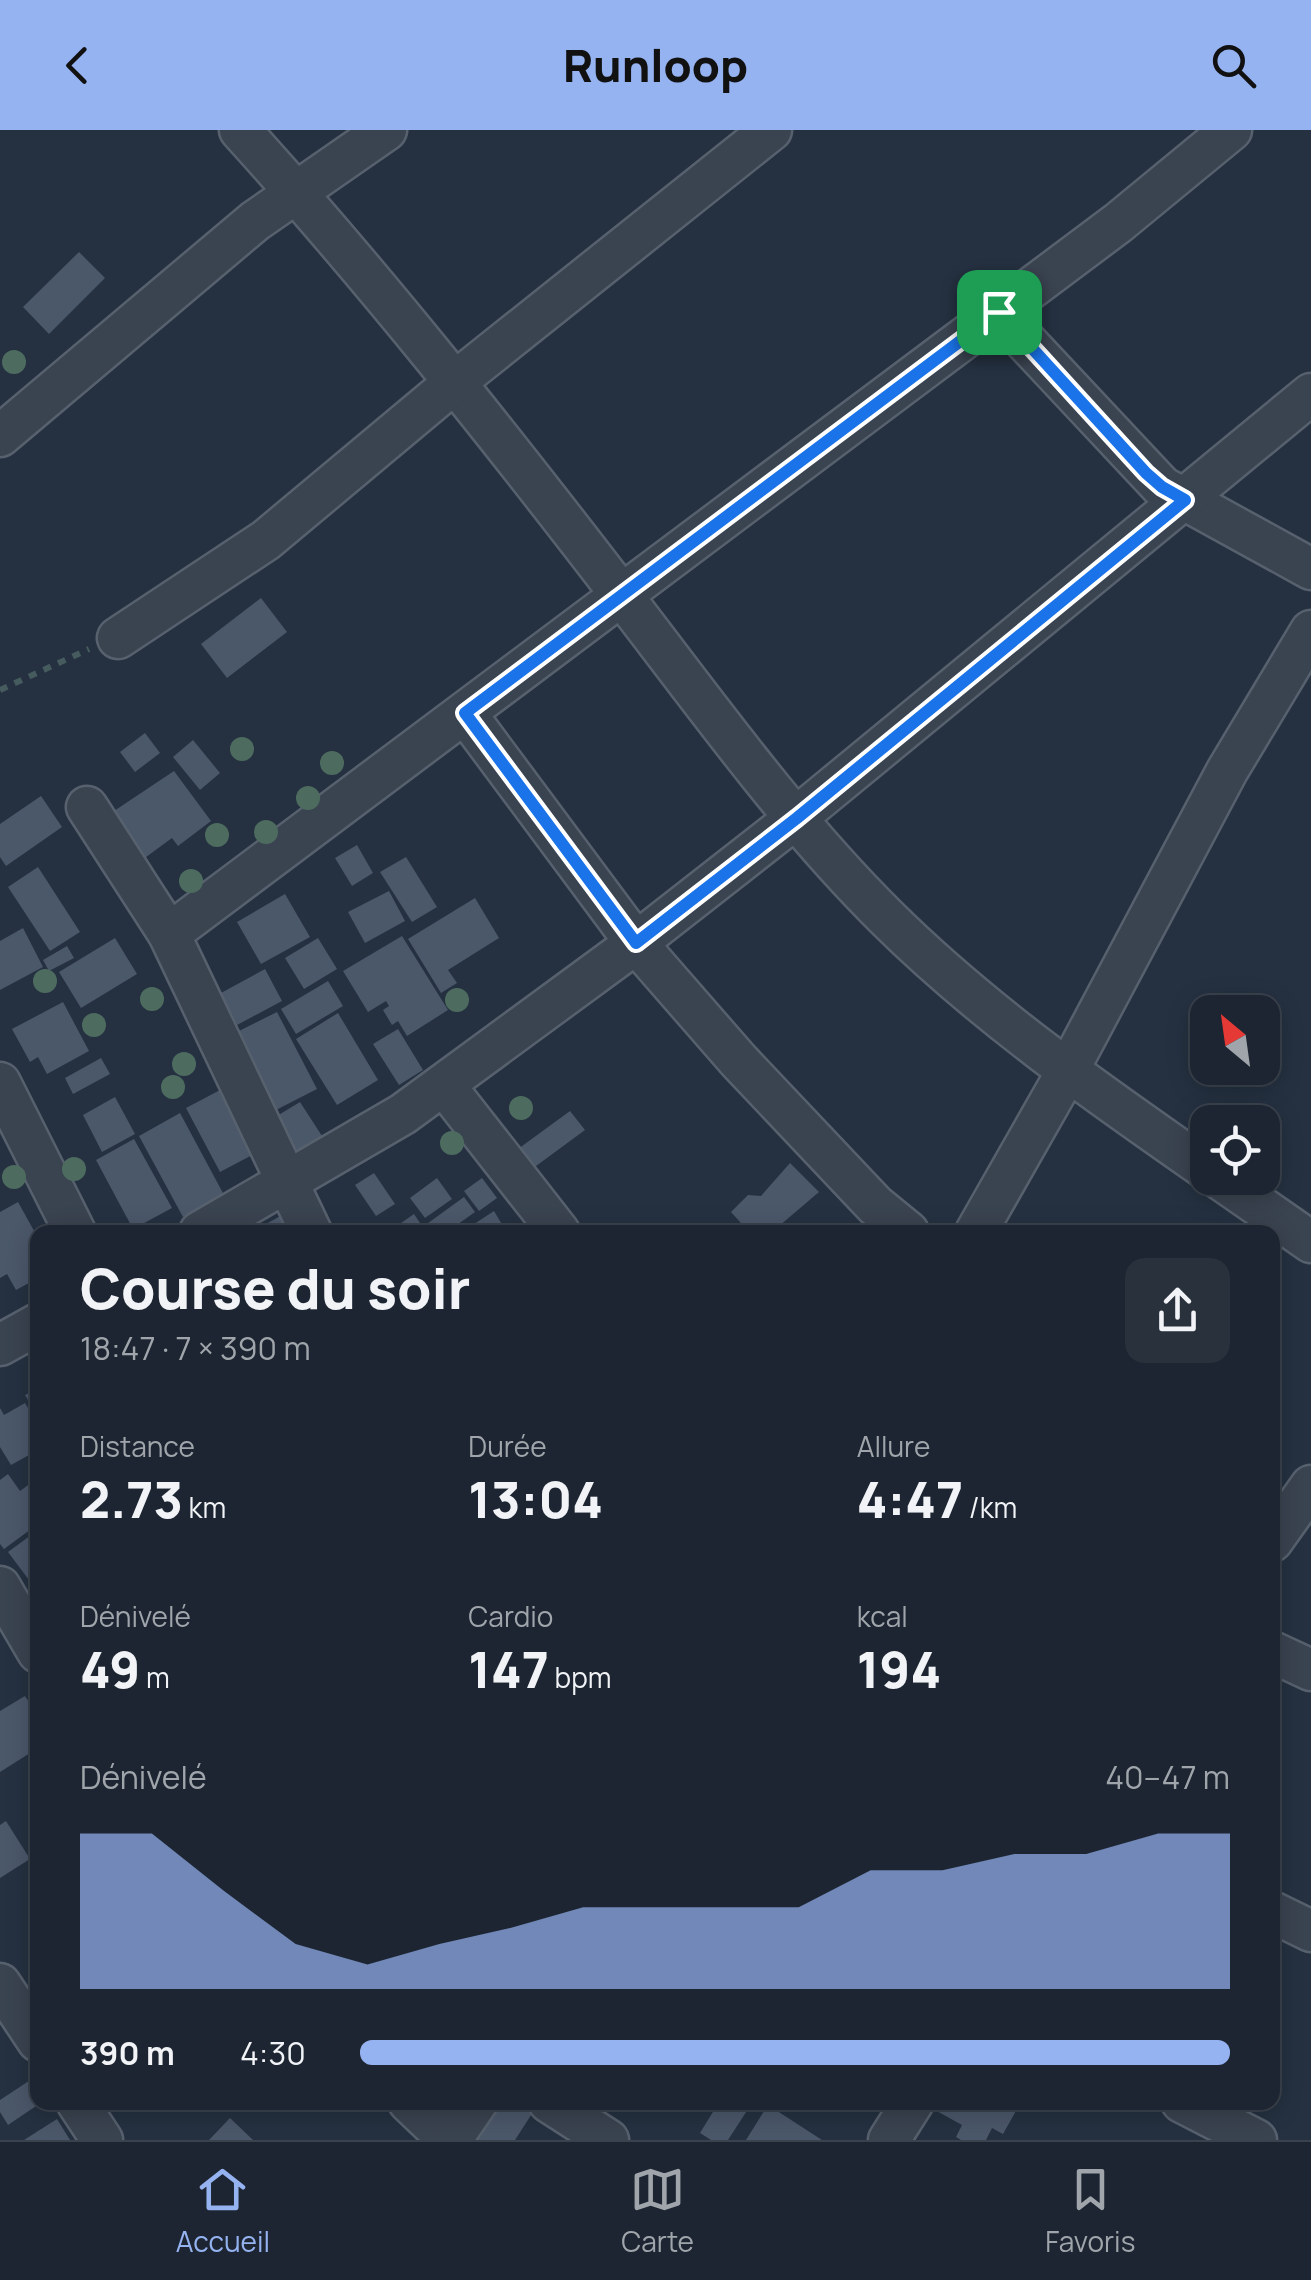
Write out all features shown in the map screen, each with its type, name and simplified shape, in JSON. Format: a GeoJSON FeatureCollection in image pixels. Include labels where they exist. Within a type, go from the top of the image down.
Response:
{"type":"FeatureCollection","features":[{"type":"Feature","properties":{"kind":"street"},"geometry":{"type":"LineString","coordinates":[[240,130],[297,192],[454,382],[797,818],[887,918],[1067,1072],[1190,1157]]}},
{"type":"Feature","properties":{"kind":"street"},"geometry":{"type":"LineString","coordinates":[[0,436],[255,221],[386,130]]}},
{"type":"Feature","properties":{"kind":"street"},"geometry":{"type":"LineString","coordinates":[[118,638],[266,540],[454,382],[771,130]]}},
{"type":"Feature","properties":{"kind":"street"},"geometry":{"type":"LineString","coordinates":[[169,934],[1118,224],[1231,130]]}},
{"type":"Feature","properties":{"kind":"street"},"geometry":{"type":"LineString","coordinates":[[999,312],[1162,487],[1311,568]]}},
{"type":"Feature","properties":{"kind":"street"},"geometry":{"type":"LineString","coordinates":[[213,1225],[403,1114],[636,943],[797,818],[1311,394]]}},
{"type":"Feature","properties":{"kind":"street"},"geometry":{"type":"LineString","coordinates":[[980,1225],[1067,1072],[1227,771],[1311,632]]}},
{"type":"Feature","properties":{"kind":"street"},"geometry":{"type":"LineString","coordinates":[[465,713],[636,943],[738,1060],[874,1204],[900,1225]]}},
{"type":"Feature","properties":{"kind":"street"},"geometry":{"type":"LineString","coordinates":[[87,807],[169,934],[308,1225]]}},
{"type":"Feature","properties":{"kind":"street"},"geometry":{"type":"LineString","coordinates":[[0,1084],[71,1225]]}},
{"type":"Feature","properties":{"kind":"street"},"geometry":{"type":"LineString","coordinates":[[444,1085],[553,1225]]}},
{"type":"Feature","properties":{"kind":"street"},"geometry":{"type":"LineString","coordinates":[[1243,1195],[1311,1242]]}},
{"type":"Feature","properties":{"kind":"street"},"geometry":{"type":"LineString","coordinates":[[0,1345],[30,1328]]}},
{"type":"Feature","properties":{"kind":"street"},"geometry":{"type":"LineString","coordinates":[[1280,1523],[1311,1486]]}},
{"type":"Feature","properties":{"kind":"street"},"geometry":{"type":"LineString","coordinates":[[0,1588],[30,1639]]}},
{"type":"Feature","properties":{"kind":"street"},"geometry":{"type":"LineString","coordinates":[[1280,1656],[1311,1670]]}},
{"type":"Feature","properties":{"kind":"street"},"geometry":{"type":"LineString","coordinates":[[1280,1916],[1311,1931]]}},
{"type":"Feature","properties":{"kind":"street"},"geometry":{"type":"LineString","coordinates":[[0,1984],[30,2029]]}},
{"type":"Feature","properties":{"kind":"street"},"geometry":{"type":"LineString","coordinates":[[83,2110],[102,2140]]}},
{"type":"Feature","properties":{"kind":"street"},"geometry":{"type":"LineString","coordinates":[[418,2110],[450,2140],[471,2110]]}},
{"type":"Feature","properties":{"kind":"street"},"geometry":{"type":"LineString","coordinates":[[561,2110],[608,2140]]}},
{"type":"Feature","properties":{"kind":"street"},"geometry":{"type":"LineString","coordinates":[[889,2140],[907,2110]]}},
{"type":"Feature","properties":{"kind":"street"},"geometry":{"type":"LineString","coordinates":[[1197,2110],[1255,2140]]}},
{"type":"Feature","properties":{"kind":"path"},"geometry":{"type":"LineString","coordinates":[[0,690],[118,638]]}},
{"type":"Feature","properties":{"kind":"building"},"geometry":{"type":"Polygon","coordinates":[[[79,252],[105,278],[49,334],[23,307],[79,252]]]}},
{"type":"Feature","properties":{"kind":"building"},"geometry":{"type":"Polygon","coordinates":[[[261,598],[287,632],[227,678],[201,644],[261,598]]]}},
{"type":"Feature","properties":{"kind":"building"},"geometry":{"type":"Polygon","coordinates":[[[145,733],[160,753],[135,772],[120,752],[145,733]]]}},
{"type":"Feature","properties":{"kind":"building"},"geometry":{"type":"Polygon","coordinates":[[[193,740],[220,773],[200,790],[173,757],[193,740]]]}},
{"type":"Feature","properties":{"kind":"building"},"geometry":{"type":"Polygon","coordinates":[[[174,771],[211,821],[178,846],[172,838],[142,860],[108,815],[174,771]]]}},
{"type":"Feature","properties":{"kind":"building"},"geometry":{"type":"Polygon","coordinates":[[[41,796],[62,827],[6,866],[0,857],[0,824],[41,796]]]}},
{"type":"Feature","properties":{"kind":"building"},"geometry":{"type":"Polygon","coordinates":[[[357,845],[373,873],[352,886],[335,858],[357,845]]]}},
{"type":"Feature","properties":{"kind":"building"},"geometry":{"type":"Polygon","coordinates":[[[406,857],[437,907],[412,922],[380,872],[406,857]]]}},
{"type":"Feature","properties":{"kind":"building"},"geometry":{"type":"Polygon","coordinates":[[[38,867],[80,932],[50,951],[8,887],[38,867]]]}},
{"type":"Feature","properties":{"kind":"building"},"geometry":{"type":"Polygon","coordinates":[[[389,891],[405,921],[365,943],[348,912],[389,891]]]}},
{"type":"Feature","properties":{"kind":"building"},"geometry":{"type":"Polygon","coordinates":[[[285,894],[310,937],[261,964],[237,922],[285,894]]]}},
{"type":"Feature","properties":{"kind":"building"},"geometry":{"type":"Polygon","coordinates":[[[475,898],[499,938],[448,970],[457,983],[441,993],[408,939],[475,898]]]}},
{"type":"Feature","properties":{"kind":"building"},"geometry":{"type":"Polygon","coordinates":[[[23,928],[43,967],[0,990],[0,941],[23,928]]]}},
{"type":"Feature","properties":{"kind":"building"},"geometry":{"type":"Polygon","coordinates":[[[402,936],[448,1010],[407,1036],[398,1021],[392,1025],[383,1010],[389,1006],[386,1001],[368,1012],[343,971],[402,936]]]}},
{"type":"Feature","properties":{"kind":"building"},"geometry":{"type":"Polygon","coordinates":[[[115,938],[137,974],[81,1008],[59,972],[115,938]]]}},
{"type":"Feature","properties":{"kind":"building"},"geometry":{"type":"Polygon","coordinates":[[[318,938],[337,969],[304,989],[285,958],[318,938]]]}},
{"type":"Feature","properties":{"kind":"building"},"geometry":{"type":"Polygon","coordinates":[[[67,946],[74,958],[49,971],[43,960],[67,946]]]}},
{"type":"Feature","properties":{"kind":"building"},"geometry":{"type":"Polygon","coordinates":[[[265,969],[282,1001],[237,1025],[221,993],[265,969]]]}},
{"type":"Feature","properties":{"kind":"building"},"geometry":{"type":"Polygon","coordinates":[[[328,981],[343,1006],[296,1034],[281,1009],[328,981]]]}},
{"type":"Feature","properties":{"kind":"building"},"geometry":{"type":"Polygon","coordinates":[[[63,1002],[89,1051],[47,1074],[38,1057],[30,1062],[12,1029],[63,1002]]]}},
{"type":"Feature","properties":{"kind":"building"},"geometry":{"type":"Polygon","coordinates":[[[277,1012],[317,1089],[274,1111],[233,1034],[277,1012]]]}},
{"type":"Feature","properties":{"kind":"building"},"geometry":{"type":"Polygon","coordinates":[[[338,1013],[378,1080],[337,1105],[296,1039],[338,1013]]]}},
{"type":"Feature","properties":{"kind":"building"},"geometry":{"type":"Polygon","coordinates":[[[398,1029],[423,1070],[399,1085],[373,1044],[398,1029]]]}},
{"type":"Feature","properties":{"kind":"building"},"geometry":{"type":"Polygon","coordinates":[[[101,1058],[110,1074],[73,1094],[65,1078],[101,1058]]]}},
{"type":"Feature","properties":{"kind":"building"},"geometry":{"type":"Polygon","coordinates":[[[222,1089],[256,1153],[220,1172],[186,1108],[222,1089]]]}},
{"type":"Feature","properties":{"kind":"building"},"geometry":{"type":"Polygon","coordinates":[[[115,1097],[135,1134],[102,1152],[83,1115],[115,1097]]]}},
{"type":"Feature","properties":{"kind":"building"},"geometry":{"type":"Polygon","coordinates":[[[300,1102],[322,1136],[288,1156],[267,1122],[300,1102]]]}},
{"type":"Feature","properties":{"kind":"building"},"geometry":{"type":"Polygon","coordinates":[[[570,1111],[585,1130],[532,1169],[518,1149],[570,1111]]]}},
{"type":"Feature","properties":{"kind":"building"},"geometry":{"type":"Polygon","coordinates":[[[180,1113],[224,1195],[183,1217],[139,1136],[180,1113]]]}},
{"type":"Feature","properties":{"kind":"building"},"geometry":{"type":"Polygon","coordinates":[[[134,1139],[172,1208],[140,1225],[131,1225],[96,1160],[134,1139]]]}},
{"type":"Feature","properties":{"kind":"building"},"geometry":{"type":"Polygon","coordinates":[[[790,1163],[819,1192],[780,1225],[743,1225],[731,1212],[748,1195],[761,1196],[790,1163]]]}},
{"type":"Feature","properties":{"kind":"building"},"geometry":{"type":"Polygon","coordinates":[[[374,1173],[395,1204],[376,1216],[355,1185],[374,1173]]]}},
{"type":"Feature","properties":{"kind":"building"},"geometry":{"type":"Polygon","coordinates":[[[437,1178],[452,1199],[425,1218],[410,1198],[437,1178]]]}},
{"type":"Feature","properties":{"kind":"building"},"geometry":{"type":"Polygon","coordinates":[[[482,1178],[497,1198],[479,1211],[464,1191],[482,1178]]]}},
{"type":"Feature","properties":{"kind":"building"},"geometry":{"type":"Polygon","coordinates":[[[464,1197],[475,1212],[457,1225],[425,1225],[464,1197]]]}},
{"type":"Feature","properties":{"kind":"building"},"geometry":{"type":"Polygon","coordinates":[[[18,1202],[31,1225],[30,1282],[16,1290],[7,1274],[0,1278],[0,1212],[18,1202]]]}},
{"type":"Feature","properties":{"kind":"building"},"geometry":{"type":"Polygon","coordinates":[[[494,1211],[502,1225],[473,1225],[494,1211]]]}},
{"type":"Feature","properties":{"kind":"building"},"geometry":{"type":"Polygon","coordinates":[[[284,1214],[291,1225],[267,1225],[284,1214]]]}},
{"type":"Feature","properties":{"kind":"building"},"geometry":{"type":"Polygon","coordinates":[[[414,1214],[421,1225],[398,1225],[414,1214]]]}},
{"type":"Feature","properties":{"kind":"building"},"geometry":{"type":"Polygon","coordinates":[[[25,1403],[30,1411],[30,1454],[11,1465],[0,1447],[0,1408],[4,1415],[25,1403]]]}},
{"type":"Feature","properties":{"kind":"building"},"geometry":{"type":"Polygon","coordinates":[[[8,1474],[20,1491],[30,1484],[30,1530],[4,1549],[0,1544],[0,1480],[8,1474]]]}},
{"type":"Feature","properties":{"kind":"building"},"geometry":{"type":"Polygon","coordinates":[[[30,1536],[30,1581],[8,1552],[30,1536]]]}},
{"type":"Feature","properties":{"kind":"building"},"geometry":{"type":"Polygon","coordinates":[[[25,1696],[30,1704],[30,1753],[0,1772],[0,1711],[25,1696]]]}},
{"type":"Feature","properties":{"kind":"building"},"geometry":{"type":"Polygon","coordinates":[[[6,1821],[30,1859],[0,1878],[0,1825],[6,1821]]]}},
{"type":"Feature","properties":{"kind":"building"},"geometry":{"type":"Polygon","coordinates":[[[30,2080],[30,2110],[8,2125],[0,2112],[0,2100],[30,2080]]]}},
{"type":"Feature","properties":{"kind":"building"},"geometry":{"type":"Polygon","coordinates":[[[481,2110],[533,2112],[515,2140],[473,2137],[481,2110]]]}},
{"type":"Feature","properties":{"kind":"building"},"geometry":{"type":"Polygon","coordinates":[[[714,2110],[747,2110],[728,2140],[711,2140],[700,2133],[714,2110]]]}},
{"type":"Feature","properties":{"kind":"building"},"geometry":{"type":"Polygon","coordinates":[[[765,2110],[776,2110],[822,2140],[746,2140],[765,2110]]]}},
{"type":"Feature","properties":{"kind":"building"},"geometry":{"type":"Polygon","coordinates":[[[935,2110],[1016,2110],[1003,2134],[992,2128],[986,2140],[956,2137],[962,2125],[935,2110]]]}},
{"type":"Feature","properties":{"kind":"building"},"geometry":{"type":"Polygon","coordinates":[[[230,2118],[253,2140],[209,2140],[230,2118]]]}},
{"type":"Feature","properties":{"kind":"building"},"geometry":{"type":"Polygon","coordinates":[[[57,2119],[70,2140],[24,2140],[57,2119]]]}},
{"type":"Feature","properties":{"kind":"route"},"geometry":{"type":"LineString","coordinates":[[999,312],[1146,473],[1185,500],[797,818],[636,943],[465,713],[999,312]]}}]}
